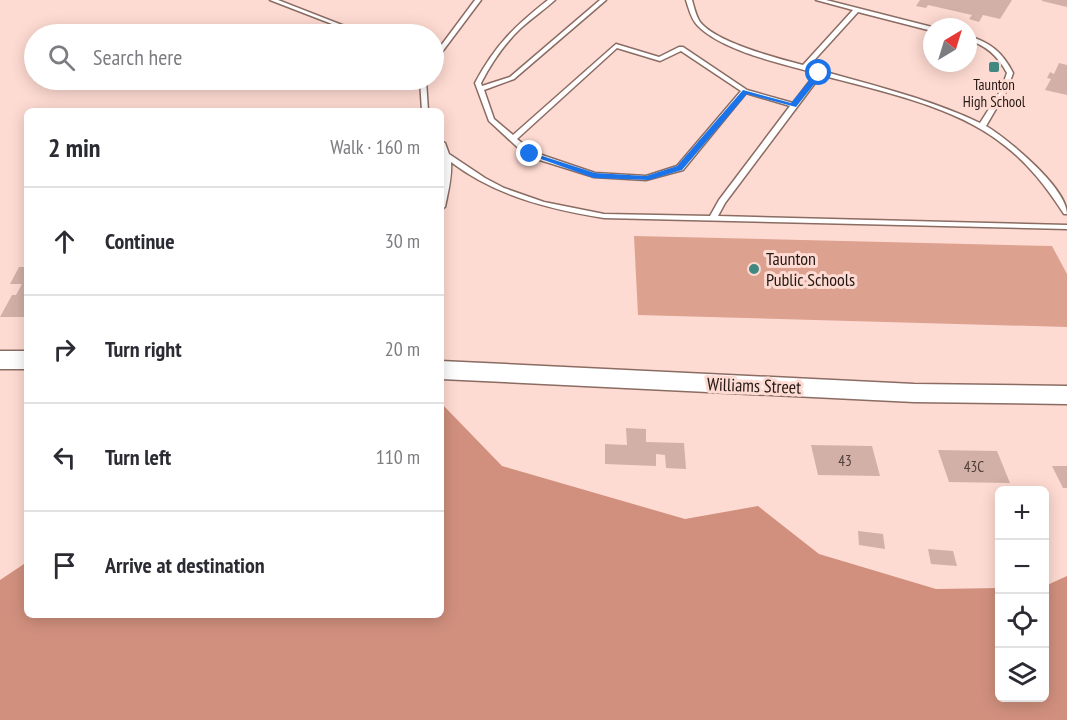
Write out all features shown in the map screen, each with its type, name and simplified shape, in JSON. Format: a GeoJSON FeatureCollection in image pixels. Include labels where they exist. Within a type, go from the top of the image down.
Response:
{"type":"FeatureCollection","features":[{"type":"Feature","properties":{"kind":"street"},"geometry":{"type":"LineString","coordinates":[[0,360],[24,360]]}},
{"type":"Feature","properties":{"kind":"street","name":"Williams Street"},"geometry":{"type":"LineString","coordinates":[[444,370],[902,392],[1067,395]]}},
{"type":"Feature","properties":{"kind":"lane"},"geometry":{"type":"LineString","coordinates":[[273,0],[336,24]]}},
{"type":"Feature","properties":{"kind":"lane"},"geometry":{"type":"LineString","coordinates":[[444,46],[478,0]]}},
{"type":"Feature","properties":{"kind":"lane"},"geometry":{"type":"LineString","coordinates":[[552,0],[510,32],[489,59],[478,83],[491,120],[530,154],[594,175],[646,178],[680,168],[745,91]]}},
{"type":"Feature","properties":{"kind":"lane"},"geometry":{"type":"LineString","coordinates":[[480,88],[512,78],[603,0]]}},
{"type":"Feature","properties":{"kind":"lane"},"geometry":{"type":"LineString","coordinates":[[689,0],[698,24],[728,42],[819,73],[931,105],[982,126],[1022,156],[1055,193],[1067,212]]}},
{"type":"Feature","properties":{"kind":"lane"},"geometry":{"type":"LineString","coordinates":[[819,0],[923,27]]}},
{"type":"Feature","properties":{"kind":"lane"},"geometry":{"type":"LineString","coordinates":[[804,68],[856,9]]}},
{"type":"Feature","properties":{"kind":"lane"},"geometry":{"type":"LineString","coordinates":[[977,40],[1002,56],[1010,73],[1004,90],[982,126]]}},
{"type":"Feature","properties":{"kind":"lane"},"geometry":{"type":"LineString","coordinates":[[513,139],[616,46],[660,58],[681,48],[745,91],[793,105]]}},
{"type":"Feature","properties":{"kind":"lane"},"geometry":{"type":"LineString","coordinates":[[713,218],[722,202],[819,73]]}},
{"type":"Feature","properties":{"kind":"lane"},"geometry":{"type":"LineString","coordinates":[[424,90],[425,108]]}},
{"type":"Feature","properties":{"kind":"lane"},"geometry":{"type":"LineString","coordinates":[[444,150],[447,156],[462,168],[500,188],[566,210],[647,218],[1067,227]]}},
{"type":"Feature","properties":{"kind":"lane"},"geometry":{"type":"LineString","coordinates":[[444,182],[447,156]]}},
{"type":"Feature","properties":{"kind":"shaded area"},"geometry":{"type":"Polygon","coordinates":[[[634,236],[1052,246],[1067,274],[1067,327],[638,315],[634,236]]]}},
{"type":"Feature","properties":{"kind":"shaded area"},"geometry":{"type":"Polygon","coordinates":[[[444,406],[502,466],[685,519],[758,506],[819,554],[936,589],[995,588],[995,702],[1049,702],[1049,584],[1067,576],[1067,720],[0,720],[0,580],[24,564],[24,618],[444,618],[444,406]]]}},
{"type":"Feature","properties":{"kind":"building"},"geometry":{"type":"Polygon","coordinates":[[[920,0],[1012,0],[1000,19],[983,15],[979,22],[977,18],[970,18],[972,15],[928,5],[926,8],[916,6],[920,0]]]}},
{"type":"Feature","properties":{"kind":"building"},"geometry":{"type":"Polygon","coordinates":[[[1042,0],[1067,0],[1067,7],[1042,1],[1042,0]]]}},
{"type":"Feature","properties":{"kind":"building"},"geometry":{"type":"Polygon","coordinates":[[[1059,63],[1067,65],[1067,95],[1045,90],[1051,79],[1047,78],[1050,72],[1054,74],[1059,63]]]}},
{"type":"Feature","properties":{"kind":"building"},"geometry":{"type":"Polygon","coordinates":[[[19,267],[24,267],[24,317],[0,317],[12,295],[16,295],[22,284],[10,284],[19,267]]]}},
{"type":"Feature","properties":{"kind":"building"},"geometry":{"type":"Polygon","coordinates":[[[626,428],[646,429],[646,442],[684,443],[686,469],[666,468],[665,455],[656,454],[656,466],[605,464],[605,444],[627,445],[626,428]]]}},
{"type":"Feature","properties":{"kind":"building"},"geometry":{"type":"Polygon","coordinates":[[[811,445],[872,446],[880,476],[818,475],[811,445]]]}},
{"type":"Feature","properties":{"kind":"building"},"geometry":{"type":"Polygon","coordinates":[[[938,450],[997,451],[1010,483],[949,482],[938,450]]]}},
{"type":"Feature","properties":{"kind":"building"},"geometry":{"type":"Polygon","coordinates":[[[1052,466],[1067,466],[1067,488],[1063,488],[1052,466]]]}},
{"type":"Feature","properties":{"kind":"building"},"geometry":{"type":"Polygon","coordinates":[[[858,531],[883,534],[885,549],[859,545],[858,531]]]}},
{"type":"Feature","properties":{"kind":"building"},"geometry":{"type":"Polygon","coordinates":[[[928,549],[953,551],[957,566],[931,564],[928,549]]]}},
{"type":"Feature","properties":{"kind":"place","name":"Taunton High School"},"geometry":{"type":"Point","coordinates":[994,67]}},
{"type":"Feature","properties":{"kind":"place","name":"Taunton Public Schools"},"geometry":{"type":"Point","coordinates":[754,269]}},
{"type":"Feature","properties":{"kind":"route"},"geometry":{"type":"LineString","coordinates":[[530,154],[594,175],[646,178],[680,168],[745,91],[793,105],[819,73]]}}]}
